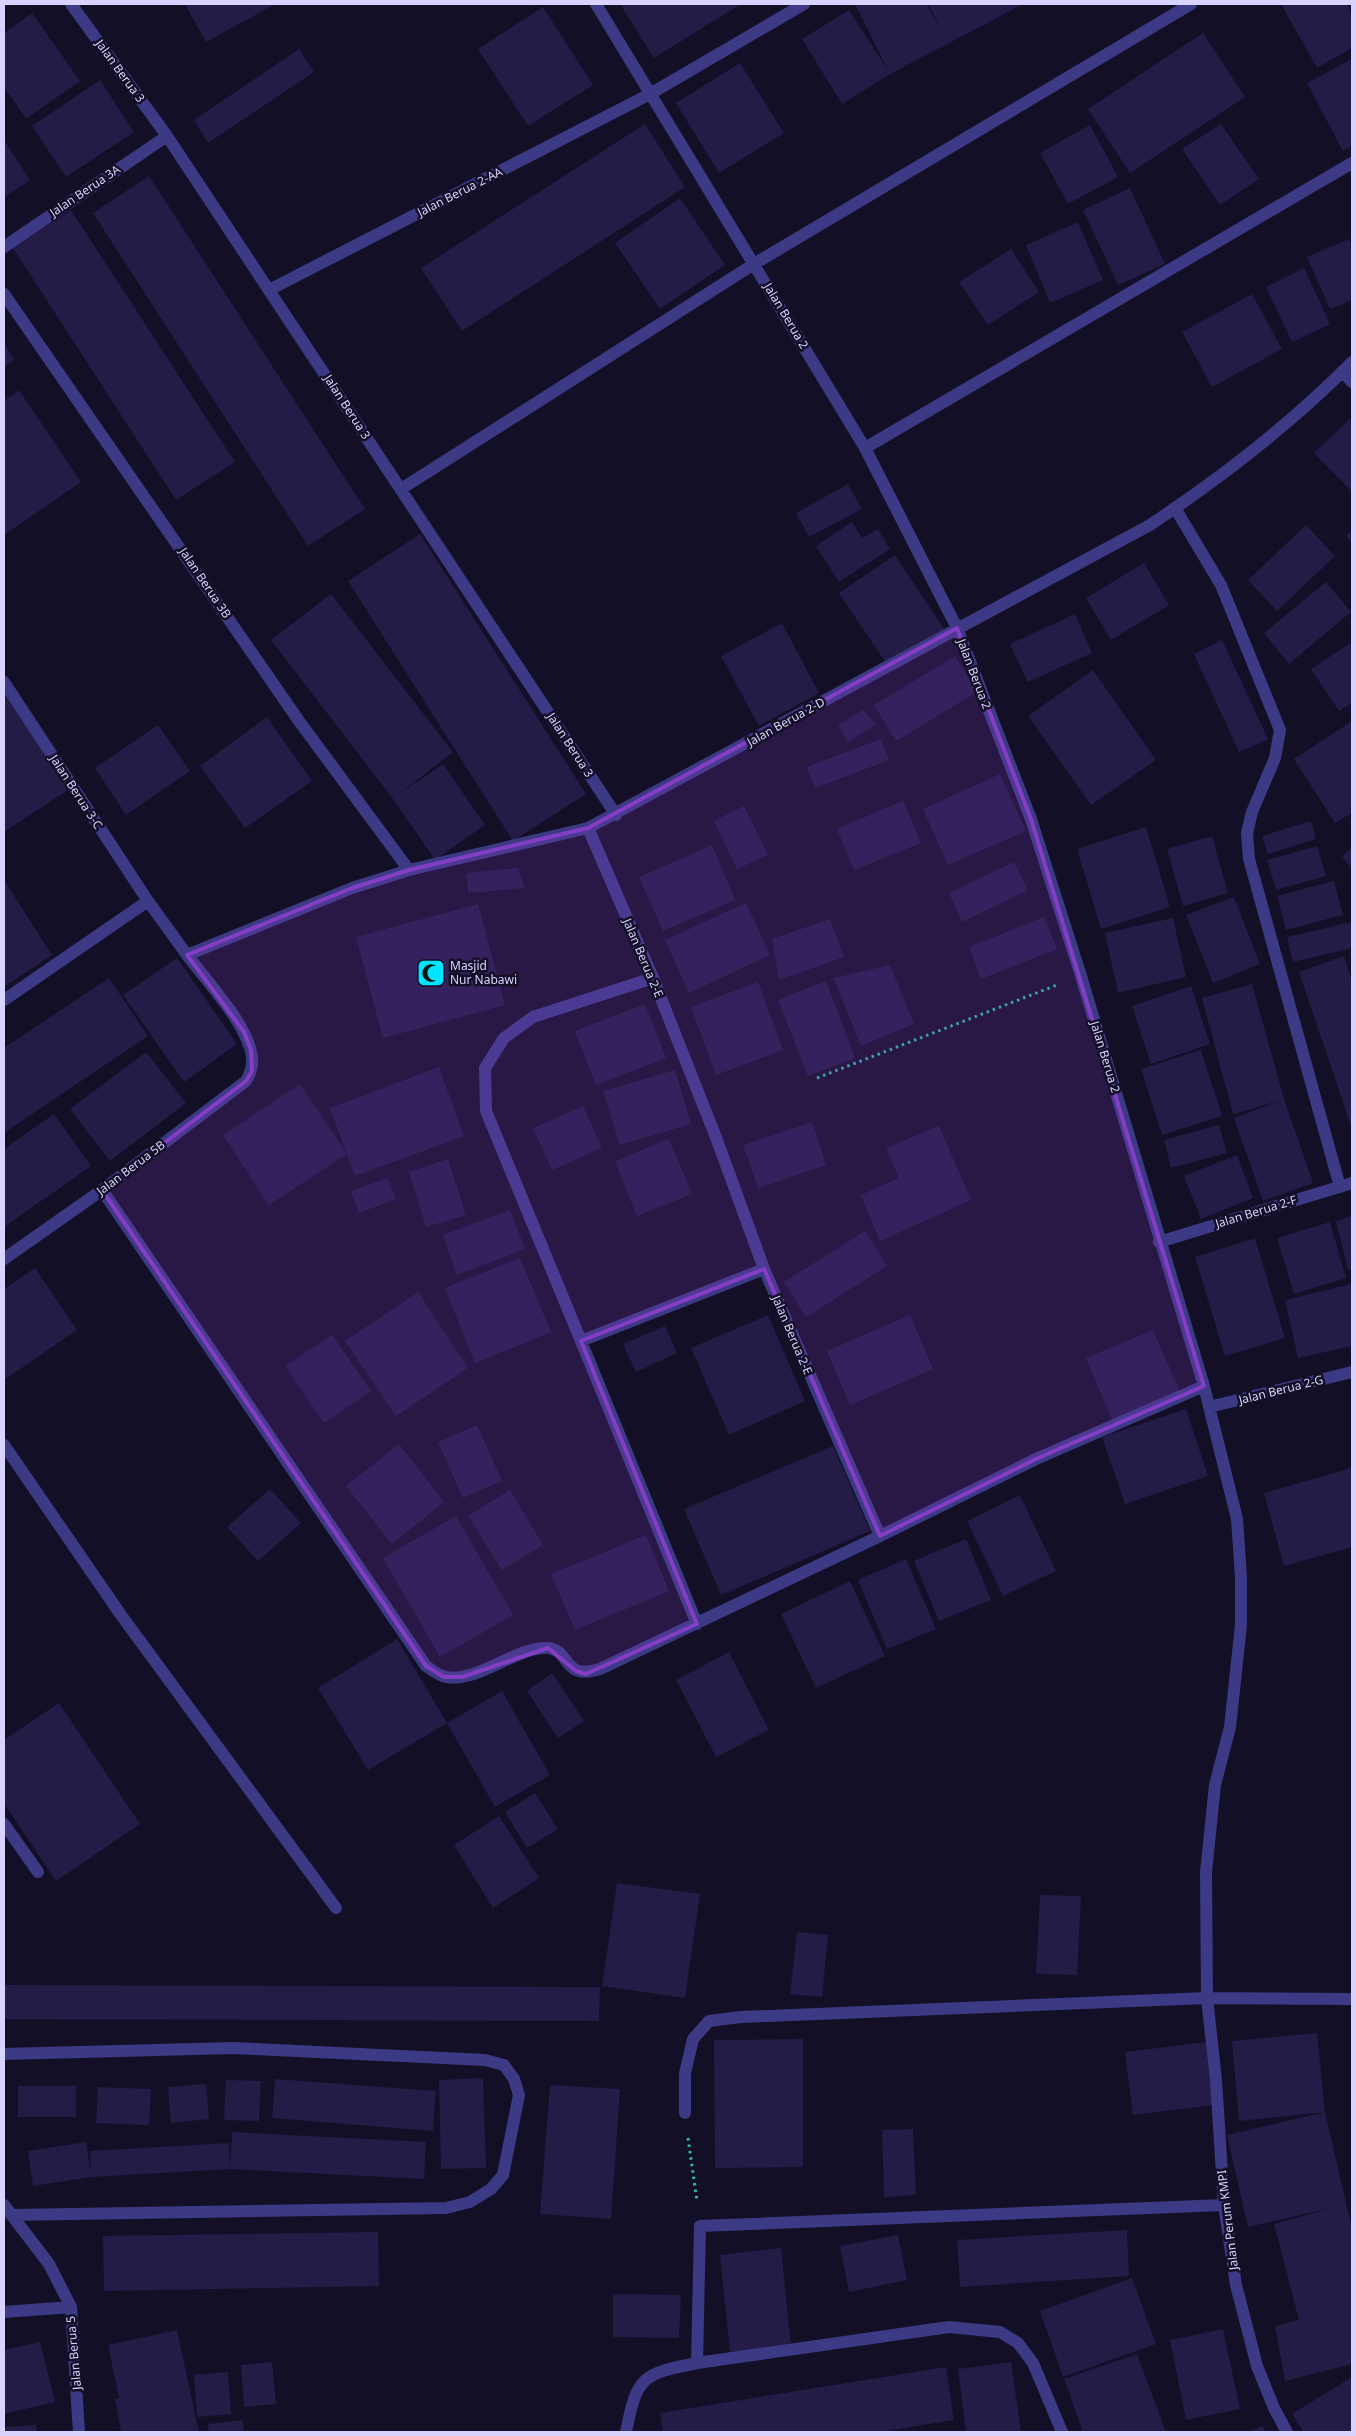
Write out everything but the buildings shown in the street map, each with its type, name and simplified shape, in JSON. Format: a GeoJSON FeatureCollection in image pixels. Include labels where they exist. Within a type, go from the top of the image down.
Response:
{"type":"FeatureCollection","features":[{"type":"Feature","properties":{"kind":"street","name":"Jalan Berua 3"},"geometry":{"type":"LineString","coordinates":[[71,4],[167,136],[616,815]]}},
{"type":"Feature","properties":{"kind":"street","name":"Jalan Berua 2"},"geometry":{"type":"LineString","coordinates":[[596,4],[865,448],[957,628],[1031,819],[1081,976],[1209,1407]]}},
{"type":"Feature","properties":{"kind":"street","name":"Jalan Berua 2-AA"},"geometry":{"type":"LineString","coordinates":[[269,290],[650,94],[804,4]]}},
{"type":"Feature","properties":{"kind":"street"},"geometry":{"type":"LineString","coordinates":[[401,489],[754,264],[1191,4]]}},
{"type":"Feature","properties":{"kind":"street","name":"Jalan Berua 3A"},"geometry":{"type":"LineString","coordinates":[[4,247],[167,136]]}},
{"type":"Feature","properties":{"kind":"street"},"geometry":{"type":"LineString","coordinates":[[865,448],[1352,163]]}},
{"type":"Feature","properties":{"kind":"street","name":"Jalan Berua 3B"},"geometry":{"type":"LineString","coordinates":[[4,294],[299,720],[409,870]]}},
{"type":"Feature","properties":{"kind":"street","name":"Jalan Berua 2-D"},"geometry":{"type":"LineString","coordinates":[[616,815],[957,628],[1150,525],[1197,494],[1270,436],[1352,362]]}},
{"type":"Feature","properties":{"kind":"street"},"geometry":{"type":"LineString","coordinates":[[1343,372],[1352,382]]}},
{"type":"Feature","properties":{"kind":"street"},"geometry":{"type":"LineString","coordinates":[[1175,508],[1221,585],[1280,730],[1276,758],[1252,812],[1248,833],[1249,859],[1346,1185]]}},
{"type":"Feature","properties":{"kind":"street","name":"Jalan Berua 3-C"},"geometry":{"type":"LineString","coordinates":[[4,682],[148,901],[244,1032],[251,1050],[252,1070]]}},
{"type":"Feature","properties":{"kind":"street"},"geometry":{"type":"LineString","coordinates":[[187,955],[352,888],[409,870],[588,828],[616,815]]}},
{"type":"Feature","properties":{"kind":"street","name":"Jalan Berua 2-E"},"geometry":{"type":"LineString","coordinates":[[588,828],[653,978],[717,1140],[764,1269],[880,1536]]}},
{"type":"Feature","properties":{"kind":"street"},"geometry":{"type":"LineString","coordinates":[[4,1000],[148,901]]}},
{"type":"Feature","properties":{"kind":"street"},"geometry":{"type":"LineString","coordinates":[[653,978],[533,1018],[504,1038],[485,1068],[486,1112],[697,1624]]}},
{"type":"Feature","properties":{"kind":"street","name":"Jalan Berua 5B"},"geometry":{"type":"LineString","coordinates":[[4,1259],[102,1190],[246,1081],[252,1070]]}},
{"type":"Feature","properties":{"kind":"street","name":"Jalan Berua 2-F"},"geometry":{"type":"LineString","coordinates":[[1159,1242],[1346,1185]]}},
{"type":"Feature","properties":{"kind":"street"},"geometry":{"type":"LineString","coordinates":[[102,1190],[426,1666],[444,1677],[462,1677],[528,1652],[548,1648],[556,1651],[576,1671],[586,1674],[600,1670],[1036,1460],[1204,1386]]}},
{"type":"Feature","properties":{"kind":"street"},"geometry":{"type":"LineString","coordinates":[[581,1341],[764,1269]]}},
{"type":"Feature","properties":{"kind":"street","name":"Jalan Berua 2-G"},"geometry":{"type":"LineString","coordinates":[[1209,1407],[1352,1372]]}},
{"type":"Feature","properties":{"kind":"street","name":"Jalan Perum KMPI"},"geometry":{"type":"LineString","coordinates":[[1209,1407],[1237,1519],[1241,1577],[1241,1625],[1230,1727],[1215,1785],[1206,1872],[1207,1998],[1216,2080],[1224,2205],[1236,2285],[1257,2366],[1274,2408],[1287,2432]]}},
{"type":"Feature","properties":{"kind":"street"},"geometry":{"type":"LineString","coordinates":[[4,1445],[121,1615],[336,1908]]}},
{"type":"Feature","properties":{"kind":"street"},"geometry":{"type":"LineString","coordinates":[[4,1824],[38,1872]]}},
{"type":"Feature","properties":{"kind":"street"},"geometry":{"type":"LineString","coordinates":[[685,2113],[685,2073],[694,2040],[709,2021],[741,2016],[1207,1998],[1352,1999]]}},
{"type":"Feature","properties":{"kind":"street"},"geometry":{"type":"LineString","coordinates":[[4,2054],[233,2048],[485,2060],[504,2065],[514,2079],[519,2095],[503,2175],[491,2189],[470,2202],[446,2208],[7,2210]]}},
{"type":"Feature","properties":{"kind":"street"},"geometry":{"type":"LineString","coordinates":[[698,2363],[700,2226],[1224,2205]]}},
{"type":"Feature","properties":{"kind":"street","name":"Jalan Berua 5"},"geometry":{"type":"LineString","coordinates":[[7,2210],[49,2264],[71,2307],[79,2432]]}},
{"type":"Feature","properties":{"kind":"street"},"geometry":{"type":"LineString","coordinates":[[4,2312],[71,2307]]}},
{"type":"Feature","properties":{"kind":"street"},"geometry":{"type":"LineString","coordinates":[[626,2432],[636,2393],[645,2379],[663,2370],[698,2363],[949,2327],[1000,2332],[1018,2344],[1033,2363],[1062,2432]]}},
{"type":"Feature","properties":{"kind":"path"},"geometry":{"type":"LineString","coordinates":[[817,1078],[1081,976]]}},
{"type":"Feature","properties":{"kind":"path"},"geometry":{"type":"LineString","coordinates":[[685,2113],[700,2226]]}},
{"type":"Feature","properties":{"kind":"highlighted area"},"geometry":{"type":"Polygon","coordinates":[[[957,628],[1031,819],[1204,1386],[1036,1459],[880,1536],[764,1269],[581,1341],[697,1624],[586,1674],[576,1671],[548,1648],[462,1677],[444,1677],[426,1666],[102,1190],[246,1081],[252,1071],[251,1050],[244,1032],[187,955],[352,888],[409,870],[588,828],[957,628]]]}},
{"type":"Feature","properties":{"kind":"place","name":"Masjid Nur Nabawi"},"geometry":{"type":"Point","coordinates":[431,973]}}]}
